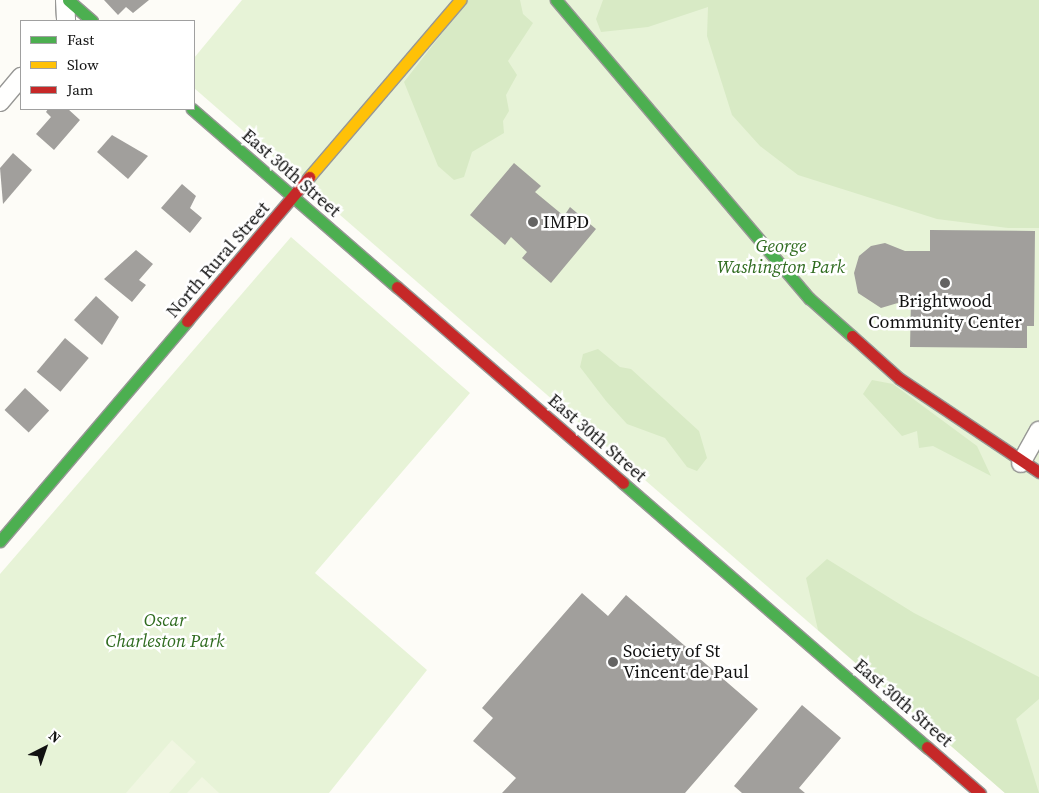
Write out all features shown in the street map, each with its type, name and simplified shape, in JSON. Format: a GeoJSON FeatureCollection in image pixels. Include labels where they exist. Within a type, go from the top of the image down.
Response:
{"type":"FeatureCollection","features":[{"type":"Feature","properties":{"kind":"street"},"geometry":{"type":"LineString","coordinates":[[66,0],[66,20]]}},
{"type":"Feature","properties":{"kind":"street"},"geometry":{"type":"LineString","coordinates":[[66,0],[91,20]]}},
{"type":"Feature","properties":{"kind":"street","name":"North Rural Street"},"geometry":{"type":"LineString","coordinates":[[0,541],[294,198],[460,0]]}},
{"type":"Feature","properties":{"kind":"street"},"geometry":{"type":"LineString","coordinates":[[556,0],[810,298],[900,379],[1021,463],[1039,472]]}},
{"type":"Feature","properties":{"kind":"street"},"geometry":{"type":"LineString","coordinates":[[0,102],[20,78]]}},
{"type":"Feature","properties":{"kind":"street","name":"East 30th Street"},"geometry":{"type":"LineString","coordinates":[[193,110],[980,793]]}},
{"type":"Feature","properties":{"kind":"street"},"geometry":{"type":"LineString","coordinates":[[1021,463],[1039,431]]}},
{"type":"Feature","properties":{"kind":"green space","name":"George Washington Park"},"geometry":{"type":"Polygon","coordinates":[[[242,0],[1039,0],[1039,793],[1005,793],[195,89],[195,57],[242,0]]]}},
{"type":"Feature","properties":{"kind":"green space"},"geometry":{"type":"Polygon","coordinates":[[[468,0],[520,0],[523,14],[533,23],[508,61],[517,75],[506,95],[509,111],[503,121],[504,133],[472,152],[464,177],[454,180],[438,166],[404,82],[468,0]]]}},
{"type":"Feature","properties":{"kind":"green space"},"geometry":{"type":"Polygon","coordinates":[[[603,0],[1039,0],[1039,228],[1008,228],[937,219],[798,175],[760,146],[732,115],[707,36],[708,7],[648,27],[601,32],[596,19],[603,0]]]}},
{"type":"Feature","properties":{"kind":"green space","name":"Oscar Charleston Park"},"geometry":{"type":"Polygon","coordinates":[[[291,237],[470,393],[315,573],[427,670],[329,793],[0,793],[0,574],[291,237]]]}},
{"type":"Feature","properties":{"kind":"green space"},"geometry":{"type":"Polygon","coordinates":[[[598,349],[620,367],[631,369],[699,431],[707,458],[697,471],[687,467],[665,438],[627,424],[606,401],[580,367],[583,354],[598,349]]]}},
{"type":"Feature","properties":{"kind":"green space"},"geometry":{"type":"Polygon","coordinates":[[[872,380],[893,384],[977,446],[991,476],[933,446],[919,448],[917,431],[902,436],[863,394],[872,380]]]}},
{"type":"Feature","properties":{"kind":"green space"},"geometry":{"type":"Polygon","coordinates":[[[827,559],[914,613],[1039,677],[1039,699],[1016,719],[1039,793],[1005,793],[818,630],[806,578],[827,559]]]}},
{"type":"Feature","properties":{"kind":"green space"},"geometry":{"type":"Polygon","coordinates":[[[172,740],[196,762],[169,793],[126,793],[172,740]]]}},
{"type":"Feature","properties":{"kind":"green space"},"geometry":{"type":"Polygon","coordinates":[[[202,777],[219,793],[187,793],[202,777]]]}},
{"type":"Feature","properties":{"kind":"building"},"geometry":{"type":"Polygon","coordinates":[[[104,0],[149,0],[133,13],[126,7],[118,15],[104,0]]]}},
{"type":"Feature","properties":{"kind":"building"},"geometry":{"type":"Polygon","coordinates":[[[47,110],[69,110],[80,120],[54,150],[36,134],[51,117],[46,112],[47,110]]]}},
{"type":"Feature","properties":{"kind":"building"},"geometry":{"type":"Polygon","coordinates":[[[112,135],[148,156],[128,179],[97,152],[112,135]]]}},
{"type":"Feature","properties":{"kind":"building"},"geometry":{"type":"Polygon","coordinates":[[[13,153],[32,170],[3,204],[0,168],[13,153]]]}},
{"type":"Feature","properties":{"kind":"building","name":"IMPD"},"geometry":{"type":"Polygon","coordinates":[[[514,163],[541,186],[535,192],[564,216],[570,207],[596,229],[551,283],[522,258],[527,252],[511,237],[505,245],[470,215],[514,163]]]}},
{"type":"Feature","properties":{"kind":"building"},"geometry":{"type":"Polygon","coordinates":[[[182,184],[196,196],[190,208],[202,218],[190,233],[161,208],[182,184]]]}},
{"type":"Feature","properties":{"kind":"building","name":"Brightwood Community Center"},"geometry":{"type":"Polygon","coordinates":[[[930,230],[1035,231],[1034,326],[1027,326],[1027,348],[910,347],[911,299],[881,308],[858,293],[854,273],[859,256],[871,246],[885,243],[905,251],[930,251],[930,230]]]}},
{"type":"Feature","properties":{"kind":"building"},"geometry":{"type":"Polygon","coordinates":[[[136,250],[153,264],[139,280],[146,285],[132,302],[104,279],[136,250]]]}},
{"type":"Feature","properties":{"kind":"building"},"geometry":{"type":"Polygon","coordinates":[[[96,296],[119,317],[102,345],[74,320],[96,296]]]}},
{"type":"Feature","properties":{"kind":"building"},"geometry":{"type":"Polygon","coordinates":[[[65,338],[89,358],[60,392],[37,372],[65,338]]]}},
{"type":"Feature","properties":{"kind":"building"},"geometry":{"type":"Polygon","coordinates":[[[25,388],[49,411],[29,432],[5,410],[25,388]]]}},
{"type":"Feature","properties":{"kind":"building","name":"Society of St Vincent de Paul"},"geometry":{"type":"Polygon","coordinates":[[[582,593],[608,616],[626,595],[758,709],[685,793],[502,793],[516,778],[473,741],[493,718],[482,708],[582,593]]]}},
{"type":"Feature","properties":{"kind":"building"},"geometry":{"type":"Polygon","coordinates":[[[802,705],[841,738],[799,788],[805,793],[742,793],[734,786],[802,705]]]}},
{"type":"Feature","properties":{"kind":"traffic: fast"},"geometry":{"type":"LineString","coordinates":[[68,0],[91,20]]}},
{"type":"Feature","properties":{"kind":"traffic: fast"},"geometry":{"type":"LineString","coordinates":[[556,0],[809,298],[852,336]]}},
{"type":"Feature","properties":{"kind":"traffic: fast"},"geometry":{"type":"LineString","coordinates":[[193,110],[397,287]]}},
{"type":"Feature","properties":{"kind":"traffic: fast"},"geometry":{"type":"LineString","coordinates":[[0,541],[187,321]]}},
{"type":"Feature","properties":{"kind":"traffic: fast"},"geometry":{"type":"LineString","coordinates":[[623,483],[927,747]]}},
{"type":"Feature","properties":{"kind":"traffic: slow"},"geometry":{"type":"LineString","coordinates":[[309,177],[460,0]]}},
{"type":"Feature","properties":{"kind":"traffic: jam"},"geometry":{"type":"LineString","coordinates":[[187,321],[309,177]]}},
{"type":"Feature","properties":{"kind":"traffic: jam"},"geometry":{"type":"LineString","coordinates":[[397,287],[623,483]]}},
{"type":"Feature","properties":{"kind":"traffic: jam"},"geometry":{"type":"LineString","coordinates":[[852,336],[900,379],[1039,472]]}},
{"type":"Feature","properties":{"kind":"traffic: jam"},"geometry":{"type":"LineString","coordinates":[[927,747],[980,793]]}},
{"type":"Feature","properties":{"kind":"place","name":"IMPD"},"geometry":{"type":"Point","coordinates":[533,222]}},
{"type":"Feature","properties":{"kind":"place","name":"Brightwood Community Center"},"geometry":{"type":"Point","coordinates":[945,283]}},
{"type":"Feature","properties":{"kind":"place","name":"Society of St Vincent de Paul"},"geometry":{"type":"Point","coordinates":[613,662]}}]}
